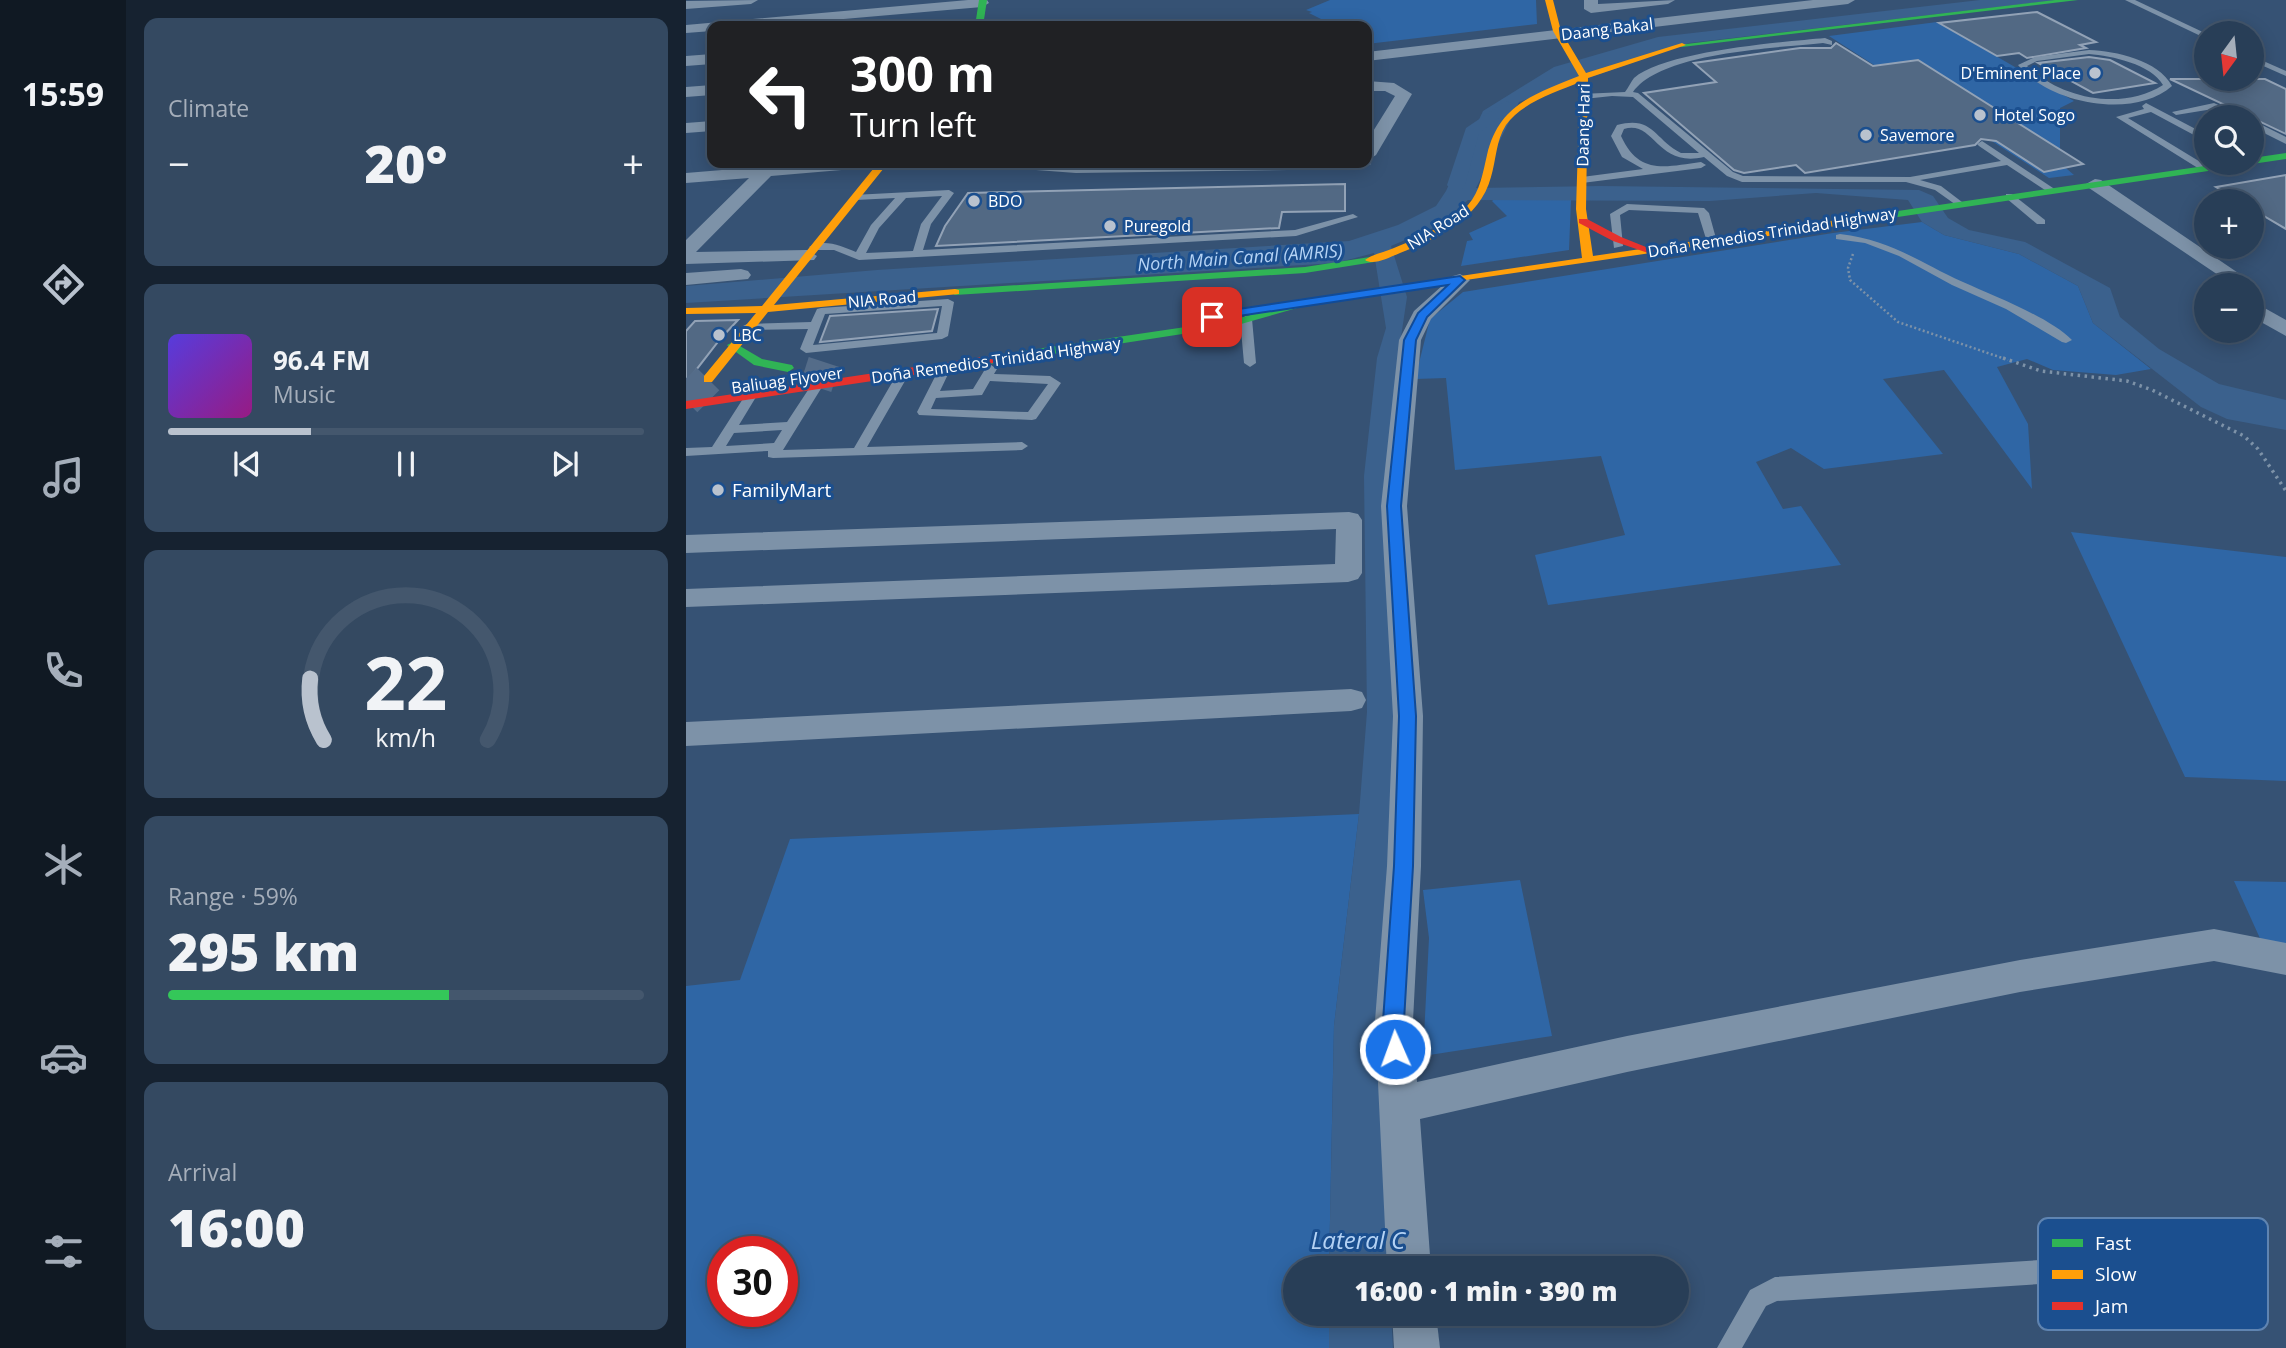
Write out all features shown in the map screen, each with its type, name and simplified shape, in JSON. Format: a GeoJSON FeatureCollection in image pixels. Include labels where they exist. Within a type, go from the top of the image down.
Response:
{"type":"FeatureCollection","features":[{"type":"Feature","properties":{"kind":"main road","name":"Daang Hari"},"geometry":{"type":"LineString","coordinates":[[1549,0],[1557,35],[1580,69],[1584,96],[1583,221],[1588,260]]}},
{"type":"Feature","properties":{"kind":"main road","name":"NIA Road"},"geometry":{"type":"LineString","coordinates":[[686,311],[1323,268],[1373,260],[1415,244],[1444,227],[1478,197],[1502,123],[1519,108],[1580,69],[1682,45],[2074,0]]}},
{"type":"Feature","properties":{"kind":"main road"},"geometry":{"type":"LineString","coordinates":[[977,1],[979,21]]}},
{"type":"Feature","properties":{"kind":"main road"},"geometry":{"type":"LineString","coordinates":[[2264,157],[2286,156]]}},
{"type":"Feature","properties":{"kind":"main road"},"geometry":{"type":"LineString","coordinates":[[708,379],[801,257],[879,168]]}},
{"type":"Feature","properties":{"kind":"main road","name":"Doña Remedios Trinidad Highway"},"geometry":{"type":"LineString","coordinates":[[1303,303],[1588,260],[1619,247],[1651,251],[2194,169]]}},
{"type":"Feature","properties":{"kind":"main road"},"geometry":{"type":"LineString","coordinates":[[1583,221],[1619,247]]}},
{"type":"Feature","properties":{"kind":"main road"},"geometry":{"type":"LineString","coordinates":[[1323,268],[1333,298]]}},
{"type":"Feature","properties":{"kind":"main road","name":"Baliuag Flyover"},"geometry":{"type":"LineString","coordinates":[[686,395],[1303,303]]}},
{"type":"Feature","properties":{"kind":"main road","name":"Doña Remedios Trinidad Highway"},"geometry":{"type":"LineString","coordinates":[[686,405],[996,360],[1243,312]]}},
{"type":"Feature","properties":{"kind":"main road","name":"Doña Remedios Trinidad Highway"},"geometry":{"type":"LineString","coordinates":[[686,382],[947,341]]}},
{"type":"Feature","properties":{"kind":"main road"},"geometry":{"type":"LineString","coordinates":[[733,345],[750,360],[764,366],[788,368]]}},
{"type":"Feature","properties":{"kind":"street"},"geometry":{"type":"LineString","coordinates":[[686,5],[751,0]]}},
{"type":"Feature","properties":{"kind":"street"},"geometry":{"type":"LineString","coordinates":[[1591,0],[1591,9],[1659,1]]}},
{"type":"Feature","properties":{"kind":"street","name":"Daang Bakal"},"geometry":{"type":"LineString","coordinates":[[1372,56],[1848,0]]}},
{"type":"Feature","properties":{"kind":"street"},"geometry":{"type":"LineString","coordinates":[[771,21],[977,1]]}},
{"type":"Feature","properties":{"kind":"street"},"geometry":{"type":"LineString","coordinates":[[686,29],[707,27]]}},
{"type":"Feature","properties":{"kind":"street"},"geometry":{"type":"LineString","coordinates":[[686,61],[707,59]]}},
{"type":"Feature","properties":{"kind":"street"},"geometry":{"type":"LineString","coordinates":[[1372,86],[1388,86],[1404,94],[1372,148]]}},
{"type":"Feature","properties":{"kind":"street"},"geometry":{"type":"LineString","coordinates":[[686,92],[707,90]]}},
{"type":"Feature","properties":{"kind":"street"},"geometry":{"type":"LineString","coordinates":[[686,128],[707,126]]}},
{"type":"Feature","properties":{"kind":"street"},"geometry":{"type":"LineString","coordinates":[[686,178],[784,168]]}},
{"type":"Feature","properties":{"kind":"street"},"geometry":{"type":"LineString","coordinates":[[1357,185],[1362,168]]}},
{"type":"Feature","properties":{"kind":"street"},"geometry":{"type":"LineString","coordinates":[[686,250],[768,169]]}},
{"type":"Feature","properties":{"kind":"street"},"geometry":{"type":"LineString","coordinates":[[2087,185],[2205,273]]}},
{"type":"Feature","properties":{"kind":"street"},"geometry":{"type":"LineString","coordinates":[[2087,185],[2227,273]]}},
{"type":"Feature","properties":{"kind":"street"},"geometry":{"type":"LineString","coordinates":[[686,258],[801,257]]}},
{"type":"Feature","properties":{"kind":"street"},"geometry":{"type":"LineString","coordinates":[[686,279],[760,273],[801,257]]}},
{"type":"Feature","properties":{"kind":"street"},"geometry":{"type":"LineString","coordinates":[[1408,1256],[1394,1021],[1404,866],[1408,716],[1394,506],[1410,340],[1422,316],[1460,280]]}},
{"type":"Feature","properties":{"kind":"street"},"geometry":{"type":"LineString","coordinates":[[2264,297],[2286,312]]}},
{"type":"Feature","properties":{"kind":"street"},"geometry":{"type":"LineString","coordinates":[[2264,315],[2286,330]]}},
{"type":"Feature","properties":{"kind":"street"},"geometry":{"type":"LineString","coordinates":[[686,544],[1349,520],[1348,573],[686,597]]}},
{"type":"Feature","properties":{"kind":"street"},"geometry":{"type":"LineString","coordinates":[[686,734],[1351,700]]}},
{"type":"Feature","properties":{"kind":"street"},"geometry":{"type":"LineString","coordinates":[[1398,1105],[1641,1051],[2020,976],[2214,946],[2286,959]]}},
{"type":"Feature","properties":{"kind":"street"},"geometry":{"type":"LineString","coordinates":[[1414,1326],[1417,1348]]}},
{"type":"Feature","properties":{"kind":"lane"},"geometry":{"type":"LineString","coordinates":[[2129,0],[2194,31]]}},
{"type":"Feature","properties":{"kind":"lane"},"geometry":{"type":"LineString","coordinates":[[1628,93],[1636,78],[1671,63],[1825,40],[1829,43]]}},
{"type":"Feature","properties":{"kind":"lane"},"geometry":{"type":"LineString","coordinates":[[2089,52],[2112,54],[2167,80],[2168,86],[2149,98],[2083,99],[2028,72],[2023,64],[2089,52]]}},
{"type":"Feature","properties":{"kind":"lane"},"geometry":{"type":"LineString","coordinates":[[2264,64],[2286,74]]}},
{"type":"Feature","properties":{"kind":"lane"},"geometry":{"type":"LineString","coordinates":[[1584,96],[1628,93],[1644,100],[1717,163],[1742,179],[1906,179],[2008,162]]}},
{"type":"Feature","properties":{"kind":"lane"},"geometry":{"type":"LineString","coordinates":[[2149,98],[2194,121]]}},
{"type":"Feature","properties":{"kind":"lane"},"geometry":{"type":"LineString","coordinates":[[2134,100],[2194,132]]}},
{"type":"Feature","properties":{"kind":"lane"},"geometry":{"type":"LineString","coordinates":[[2153,109],[2120,117],[2194,162]]}},
{"type":"Feature","properties":{"kind":"lane"},"geometry":{"type":"LineString","coordinates":[[2176,112],[2194,109]]}},
{"type":"Feature","properties":{"kind":"lane"},"geometry":{"type":"LineString","coordinates":[[1652,171],[1625,155],[1616,136],[1620,127],[1642,126],[1652,130],[1674,154],[1683,157],[1707,154]]}},
{"type":"Feature","properties":{"kind":"lane"},"geometry":{"type":"LineString","coordinates":[[2264,129],[2286,141]]}},
{"type":"Feature","properties":{"kind":"lane"},"geometry":{"type":"LineString","coordinates":[[2264,133],[2270,132]]}},
{"type":"Feature","properties":{"kind":"lane"},"geometry":{"type":"LineString","coordinates":[[1982,144],[2051,190]]}},
{"type":"Feature","properties":{"kind":"lane"},"geometry":{"type":"LineString","coordinates":[[1582,189],[1652,171],[1717,163]]}},
{"type":"Feature","properties":{"kind":"lane"},"geometry":{"type":"LineString","coordinates":[[1906,179],[1938,188],[1959,204]]}},
{"type":"Feature","properties":{"kind":"lane"},"geometry":{"type":"LineString","coordinates":[[856,197],[949,193],[926,224],[917,254]]}},
{"type":"Feature","properties":{"kind":"lane"},"geometry":{"type":"LineString","coordinates":[[859,257],[875,227],[902,196]]}},
{"type":"Feature","properties":{"kind":"lane"},"geometry":{"type":"LineString","coordinates":[[2009,196],[2041,222]]}},
{"type":"Feature","properties":{"kind":"lane"},"geometry":{"type":"LineString","coordinates":[[1619,247],[1615,214],[1620,208],[1686,208],[1704,213],[1712,242]]}},
{"type":"Feature","properties":{"kind":"lane"},"geometry":{"type":"LineString","coordinates":[[801,257],[835,247],[859,257],[1296,233],[1353,217]]}},
{"type":"Feature","properties":{"kind":"lane"},"geometry":{"type":"LineString","coordinates":[[1840,237],[1867,240],[1903,254],[1956,283],[2010,307],[2066,340]]}},
{"type":"Feature","properties":{"kind":"lane"},"geometry":{"type":"LineString","coordinates":[[948,302],[947,341],[806,349],[816,325],[821,311],[948,302]]}},
{"type":"Feature","properties":{"kind":"lane"},"geometry":{"type":"LineString","coordinates":[[1243,312],[1250,363]]}},
{"type":"Feature","properties":{"kind":"lane"},"geometry":{"type":"LineString","coordinates":[[747,327],[816,325]]}},
{"type":"Feature","properties":{"kind":"lane"},"geometry":{"type":"LineString","coordinates":[[930,395],[974,393],[996,360]]}},
{"type":"Feature","properties":{"kind":"lane"},"geometry":{"type":"LineString","coordinates":[[945,368],[922,409],[927,413],[1032,416],[1055,383],[1050,380],[986,377]]}},
{"type":"Feature","properties":{"kind":"lane"},"geometry":{"type":"LineString","coordinates":[[858,452],[903,373]]}},
{"type":"Feature","properties":{"kind":"lane"},"geometry":{"type":"LineString","coordinates":[[816,387],[774,454],[1022,446]]}},
{"type":"Feature","properties":{"kind":"lane"},"geometry":{"type":"LineString","coordinates":[[716,451],[750,397]]}},
{"type":"Feature","properties":{"kind":"lane"},"geometry":{"type":"LineString","coordinates":[[730,429],[791,426]]}},
{"type":"Feature","properties":{"kind":"lane"},"geometry":{"type":"LineString","coordinates":[[686,452],[778,447]]}},
{"type":"Feature","properties":{"kind":"lane"},"geometry":{"type":"LineString","coordinates":[[1729,1348],[1758,1297],[1775,1289],[2038,1272]]}},
{"type":"Feature","properties":{"kind":"path"},"geometry":{"type":"LineString","coordinates":[[1840,237],[1853,245],[1855,251],[1848,268],[1850,280],[1898,322],[2041,371],[2127,381],[2152,390],[2244,436],[2258,449],[2286,491]]}},
{"type":"Feature","properties":{"kind":"shaded area"},"geometry":{"type":"Polygon","coordinates":[[[1330,0],[1536,0],[1537,24],[1372,43],[1372,21],[1317,21],[1321,19],[1306,10],[1330,0]]]}},
{"type":"Feature","properties":{"kind":"shaded area"},"geometry":{"type":"Polygon","coordinates":[[[1937,22],[2074,101],[2060,108],[2060,163],[2074,175],[2049,178],[1829,36],[1937,22]]]}},
{"type":"Feature","properties":{"kind":"shaded area"},"geometry":{"type":"Polygon","coordinates":[[[1495,198],[1571,200],[1569,250],[1461,266],[1467,241],[1473,240],[1469,233],[1507,216],[1492,201],[1495,198]]]}},
{"type":"Feature","properties":{"kind":"shaded area"},"geometry":{"type":"Polygon","coordinates":[[[1922,222],[1944,235],[2019,254],[2078,286],[2093,323],[2151,369],[2116,375],[2053,370],[2027,359],[1997,367],[2028,424],[2032,489],[1944,370],[1883,379],[1943,454],[1824,469],[1791,448],[1756,462],[1783,509],[1801,506],[1841,565],[1548,605],[1535,555],[1625,535],[1601,456],[1455,470],[1446,378],[1415,379],[1430,319],[1463,292],[1833,233],[1922,222]]]}},
{"type":"Feature","properties":{"kind":"shaded area"},"geometry":{"type":"Polygon","coordinates":[[[2071,532],[2286,557],[2286,781],[2185,777],[2071,532]]]}},
{"type":"Feature","properties":{"kind":"shaded area"},"geometry":{"type":"Polygon","coordinates":[[[1359,814],[1334,1026],[1329,1256],[1283,1256],[1283,1326],[1329,1326],[1329,1348],[686,1348],[686,986],[740,980],[790,839],[1359,814]]]}},
{"type":"Feature","properties":{"kind":"shaded area"},"geometry":{"type":"Polygon","coordinates":[[[1520,880],[1552,1036],[1423,1056],[1429,938],[1423,890],[1520,880]]]}},
{"type":"Feature","properties":{"kind":"shaded area"},"geometry":{"type":"Polygon","coordinates":[[[2234,881],[2286,882],[2286,948],[2263,945],[2234,881]]]}},
{"type":"Feature","properties":{"kind":"water","name":"Lateral C"},"geometry":{"type":"Polygon","coordinates":[[[1980,0],[2058,0],[1689,43],[1519,102],[1476,188],[1600,186],[1919,190],[1933,196],[1948,218],[1969,230],[2025,242],[2110,288],[2120,317],[2159,349],[2219,384],[2286,400],[2286,430],[2227,419],[2201,407],[2093,323],[2078,286],[2019,254],[1944,235],[1922,222],[1908,200],[1816,193],[1710,201],[1468,200],[1438,226],[1391,246],[1407,297],[1401,337],[1395,624],[1389,1256],[1329,1256],[1334,1026],[1359,814],[1367,712],[1364,476],[1377,358],[1386,328],[1374,253],[1336,263],[686,303],[686,286],[877,270],[1349,241],[1398,225],[1436,206],[1446,191],[1483,111],[1554,67],[1658,37],[1980,0]]]}},
{"type":"Feature","properties":{"kind":"water"},"geometry":{"type":"Polygon","coordinates":[[[1329,1326],[1392,1326],[1393,1348],[1329,1348],[1329,1326]]]}},
{"type":"Feature","properties":{"kind":"building"},"geometry":{"type":"Polygon","coordinates":[[[2037,12],[2096,42],[2080,45],[2086,48],[2027,58],[2019,53],[1997,56],[1939,23],[2037,12]]]}},
{"type":"Feature","properties":{"kind":"building"},"geometry":{"type":"Polygon","coordinates":[[[1836,43],[1873,66],[1918,60],[2083,164],[2044,172],[1996,141],[1981,139],[1975,145],[1805,173],[1796,165],[1744,173],[1734,170],[1644,93],[1716,82],[1694,63],[1800,48],[1831,48],[1836,43]]]}},
{"type":"Feature","properties":{"kind":"building","name":"D'Eminent Place"},"geometry":{"type":"Polygon","coordinates":[[[2089,57],[2110,60],[2155,83],[2093,93],[2038,63],[2089,57]]]}},
{"type":"Feature","properties":{"kind":"building"},"geometry":{"type":"Polygon","coordinates":[[[2170,79],[2194,79],[2194,90],[2170,79]]]}},
{"type":"Feature","properties":{"kind":"building"},"geometry":{"type":"Polygon","coordinates":[[[2265,79],[2286,89],[2286,134],[2264,124],[2264,105],[2225,105],[2195,91],[2264,91],[2265,79]]]}},
{"type":"Feature","properties":{"kind":"building"},"geometry":{"type":"Polygon","coordinates":[[[2286,175],[2286,229],[2264,216],[2264,189],[2216,187],[2286,175]]]}},
{"type":"Feature","properties":{"kind":"building","name":"Puregold"},"geometry":{"type":"Polygon","coordinates":[[[1345,184],[1345,211],[1282,212],[1279,228],[936,246],[945,226],[968,193],[1345,184]]]}},
{"type":"Feature","properties":{"kind":"building"},"geometry":{"type":"Polygon","coordinates":[[[938,309],[932,331],[820,342],[830,316],[938,309]]]}},
{"type":"Feature","properties":{"kind":"building"},"geometry":{"type":"Polygon","coordinates":[[[738,320],[686,383],[686,331],[695,321],[738,320]]]}},
{"type":"Feature","properties":{"kind":"waterway","name":"North Main Canal (AMRIS)"},"geometry":{"type":"LineString","coordinates":[[1456,185],[1472,131],[1506,106]]}},
{"type":"Feature","properties":{"kind":"tunnel"},"geometry":{"type":"LineString","coordinates":[[816,387],[824,362]]}},
{"type":"Feature","properties":{"kind":"tunnel"},"geometry":{"type":"LineString","coordinates":[[686,401],[708,379]]}},
{"type":"Feature","properties":{"kind":"traffic: fast"},"geometry":{"type":"LineString","coordinates":[[980,21],[983,0]]}},
{"type":"Feature","properties":{"kind":"traffic: fast"},"geometry":{"type":"LineString","coordinates":[[1682,45],[2074,0]]}},
{"type":"Feature","properties":{"kind":"traffic: fast"},"geometry":{"type":"LineString","coordinates":[[2264,159],[2286,156]]}},
{"type":"Feature","properties":{"kind":"traffic: fast"},"geometry":{"type":"LineString","coordinates":[[1891,215],[2194,170]]}},
{"type":"Feature","properties":{"kind":"traffic: fast"},"geometry":{"type":"LineString","coordinates":[[955,292],[1305,270],[1370,260]]}},
{"type":"Feature","properties":{"kind":"traffic: fast"},"geometry":{"type":"LineString","coordinates":[[989,360],[1234,323],[1303,303],[1339,297]]}},
{"type":"Feature","properties":{"kind":"traffic: fast"},"geometry":{"type":"LineString","coordinates":[[733,345],[758,362],[788,368]]}},
{"type":"Feature","properties":{"kind":"traffic: slow"},"geometry":{"type":"LineString","coordinates":[[1549,0],[1557,31],[1584,77],[1581,209],[1588,260]]}},
{"type":"Feature","properties":{"kind":"traffic: slow"},"geometry":{"type":"LineString","coordinates":[[1370,260],[1428,236],[1470,210],[1482,192],[1498,133],[1502,124],[1513,113],[1532,100],[1585,76],[1682,45]]}},
{"type":"Feature","properties":{"kind":"traffic: slow"},"geometry":{"type":"LineString","coordinates":[[708,379],[879,168]]}},
{"type":"Feature","properties":{"kind":"traffic: slow"},"geometry":{"type":"LineString","coordinates":[[1339,297],[1891,215]]}},
{"type":"Feature","properties":{"kind":"traffic: slow"},"geometry":{"type":"LineString","coordinates":[[686,311],[762,309],[955,292]]}},
{"type":"Feature","properties":{"kind":"traffic: jam"},"geometry":{"type":"LineString","coordinates":[[1583,221],[1617,239],[1651,251]]}},
{"type":"Feature","properties":{"kind":"traffic: jam"},"geometry":{"type":"LineString","coordinates":[[686,405],[989,360]]}},
{"type":"Feature","properties":{"kind":"place","name":"D'Eminent Place"},"geometry":{"type":"Point","coordinates":[2095,73]}},
{"type":"Feature","properties":{"kind":"place","name":"Hotel Sogo"},"geometry":{"type":"Point","coordinates":[1980,115]}},
{"type":"Feature","properties":{"kind":"place","name":"Savemore"},"geometry":{"type":"Point","coordinates":[1866,135]}},
{"type":"Feature","properties":{"kind":"place","name":"BDO"},"geometry":{"type":"Point","coordinates":[974,201]}},
{"type":"Feature","properties":{"kind":"place","name":"Puregold"},"geometry":{"type":"Point","coordinates":[1110,226]}},
{"type":"Feature","properties":{"kind":"place","name":"LBC"},"geometry":{"type":"Point","coordinates":[719,335]}},
{"type":"Feature","properties":{"kind":"place","name":"FamilyMart"},"geometry":{"type":"Point","coordinates":[718,490]}},
{"type":"Feature","properties":{"kind":"route"},"geometry":{"type":"LineString","coordinates":[[1212,317],[1460,280],[1422,316],[1410,340],[1394,506],[1408,716],[1395,1049]]}}]}
